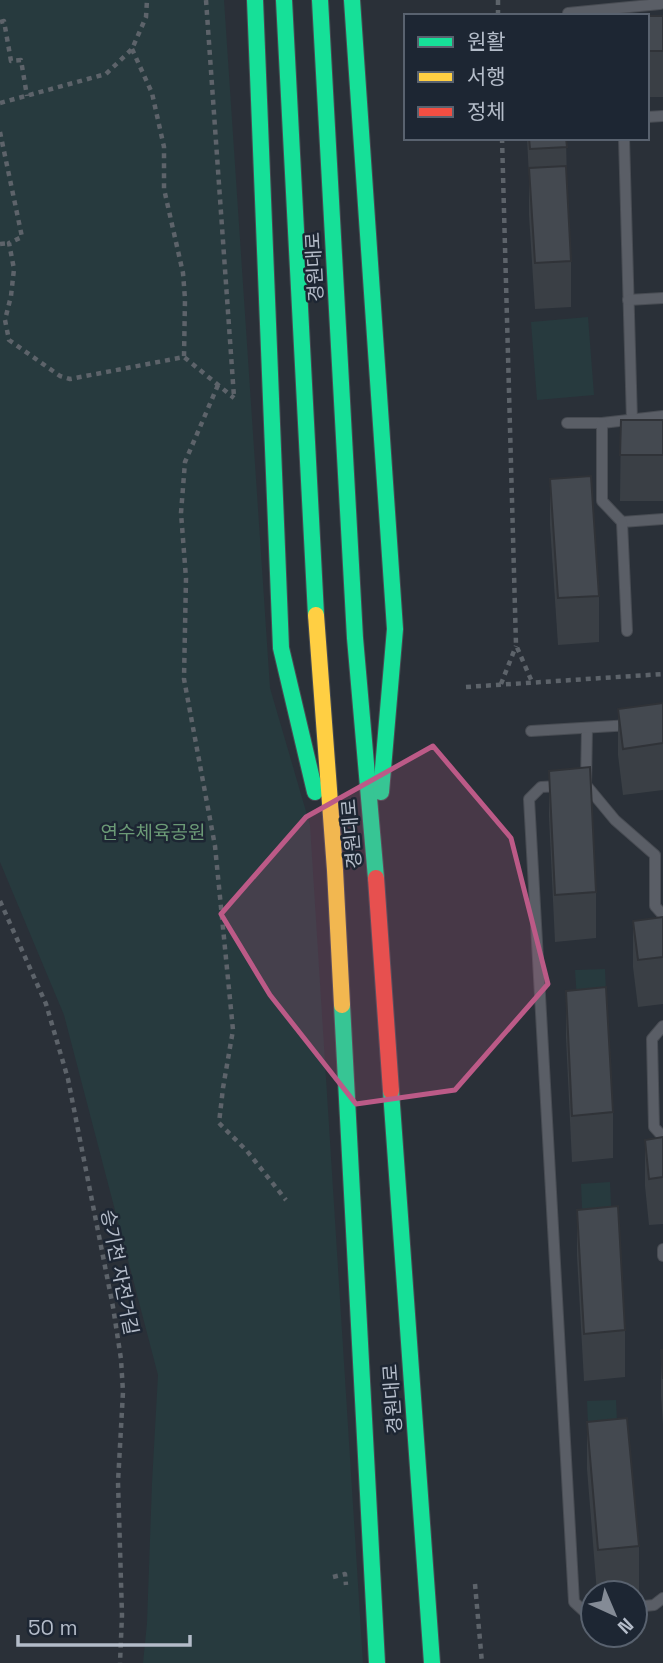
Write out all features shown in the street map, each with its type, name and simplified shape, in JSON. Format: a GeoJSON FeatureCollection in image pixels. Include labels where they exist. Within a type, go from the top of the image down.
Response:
{"type":"FeatureCollection","features":[{"type":"Feature","properties":{"kind":"main road","name":"경원대로"},"geometry":{"type":"LineString","coordinates":[[284,0],[317,643],[335,870],[377,1663]]}},
{"type":"Feature","properties":{"kind":"main road","name":"경원대로"},"geometry":{"type":"LineString","coordinates":[[320,0],[355,638],[375,863],[432,1663]]}},
{"type":"Feature","properties":{"kind":"main road"},"geometry":{"type":"LineString","coordinates":[[352,0],[395,629],[375,863]]}},
{"type":"Feature","properties":{"kind":"main road"},"geometry":{"type":"LineString","coordinates":[[254,3],[281,648],[335,870]]}},
{"type":"Feature","properties":{"kind":"lane"},"geometry":{"type":"LineString","coordinates":[[568,13],[610,5],[660,4],[663,1]]}},
{"type":"Feature","properties":{"kind":"lane"},"geometry":{"type":"LineString","coordinates":[[624,140],[632,421]]}},
{"type":"Feature","properties":{"kind":"lane"},"geometry":{"type":"LineString","coordinates":[[628,300],[663,298]]}},
{"type":"Feature","properties":{"kind":"lane"},"geometry":{"type":"LineString","coordinates":[[567,423],[632,421],[663,416]]}},
{"type":"Feature","properties":{"kind":"lane"},"geometry":{"type":"LineString","coordinates":[[602,423],[602,501],[622,522],[626,631]]}},
{"type":"Feature","properties":{"kind":"lane"},"geometry":{"type":"LineString","coordinates":[[622,522],[663,519]]}},
{"type":"Feature","properties":{"kind":"lane"},"geometry":{"type":"LineString","coordinates":[[531,731],[638,724]]}},
{"type":"Feature","properties":{"kind":"lane"},"geometry":{"type":"LineString","coordinates":[[586,728],[586,785],[615,820],[659,855],[655,906],[663,915]]}},
{"type":"Feature","properties":{"kind":"lane"},"geometry":{"type":"LineString","coordinates":[[579,1607],[574,1602],[529,799],[541,787],[586,785]]}},
{"type":"Feature","properties":{"kind":"lane"},"geometry":{"type":"LineString","coordinates":[[663,1026],[653,1039],[658,1079],[654,1128],[663,1137]]}},
{"type":"Feature","properties":{"kind":"lane"},"geometry":{"type":"LineString","coordinates":[[663,1249],[663,1256]]}},
{"type":"Feature","properties":{"kind":"path"},"geometry":{"type":"LineString","coordinates":[[0,103],[106,74],[132,49],[146,17],[148,0]]}},
{"type":"Feature","properties":{"kind":"path"},"geometry":{"type":"LineString","coordinates":[[184,357],[234,398],[206,0]]}},
{"type":"Feature","properties":{"kind":"path"},"geometry":{"type":"LineString","coordinates":[[0,22],[4,21],[11,61],[21,60],[27,96]]}},
{"type":"Feature","properties":{"kind":"path"},"geometry":{"type":"LineString","coordinates":[[132,49],[152,93],[164,147],[164,189],[183,273],[184,357]]}},
{"type":"Feature","properties":{"kind":"path"},"geometry":{"type":"LineString","coordinates":[[0,132],[22,237],[0,244]]}},
{"type":"Feature","properties":{"kind":"path"},"geometry":{"type":"LineString","coordinates":[[502,140],[516,645],[532,682]]}},
{"type":"Feature","properties":{"kind":"path"},"geometry":{"type":"LineString","coordinates":[[9,243],[14,269],[12,296],[5,320],[9,340],[60,376],[70,379],[184,357]]}},
{"type":"Feature","properties":{"kind":"path"},"geometry":{"type":"LineString","coordinates":[[218,385],[185,462],[181,513],[186,579],[184,679],[215,846],[233,1030],[219,1123],[247,1151],[286,1200]]}},
{"type":"Feature","properties":{"kind":"path"},"geometry":{"type":"LineString","coordinates":[[501,684],[516,645]]}},
{"type":"Feature","properties":{"kind":"path"},"geometry":{"type":"LineString","coordinates":[[466,687],[663,674]]}},
{"type":"Feature","properties":{"kind":"path","name":"승기천 자전거길"},"geometry":{"type":"LineString","coordinates":[[0,901],[46,1004],[68,1079],[113,1307],[123,1392],[118,1482],[122,1615],[120,1663]]}},
{"type":"Feature","properties":{"kind":"path"},"geometry":{"type":"LineString","coordinates":[[333,1577],[345,1574],[347,1597]]}},
{"type":"Feature","properties":{"kind":"path"},"geometry":{"type":"LineString","coordinates":[[475,1584],[482,1663]]}},
{"type":"Feature","properties":{"kind":"highlighted area"},"geometry":{"type":"Polygon","coordinates":[[[433,746],[511,838],[548,984],[455,1090],[356,1104],[270,995],[221,914],[306,817],[433,746]]]}},
{"type":"Feature","properties":{"kind":"green space","name":"연수체육공원"},"geometry":{"type":"Polygon","coordinates":[[[0,0],[224,0],[270,688],[310,825],[363,1663],[143,1663],[158,1375],[64,1015],[0,862],[0,0]]]}},
{"type":"Feature","properties":{"kind":"green space"},"geometry":{"type":"Polygon","coordinates":[[[588,317],[594,395],[537,400],[531,322],[588,317]]]}},
{"type":"Feature","properties":{"kind":"green space"},"geometry":{"type":"Polygon","coordinates":[[[605,969],[607,1014],[578,1015],[575,970],[605,969]]]}},
{"type":"Feature","properties":{"kind":"green space"},"geometry":{"type":"Polygon","coordinates":[[[610,1182],[612,1227],[583,1229],[581,1184],[610,1182]]]}},
{"type":"Feature","properties":{"kind":"green space"},"geometry":{"type":"Polygon","coordinates":[[[616,1400],[618,1445],[589,1446],[587,1401],[616,1400]]]}},
{"type":"Feature","properties":{"kind":"building"},"geometry":{"type":"Polygon","coordinates":[[[649,16],[663,16],[663,51],[649,51],[649,16]]]}},
{"type":"Feature","properties":{"kind":"building"},"geometry":{"type":"Polygon","coordinates":[[[529,140],[566,140],[567,147],[530,149],[529,140]]]}},
{"type":"Feature","properties":{"kind":"building"},"geometry":{"type":"Polygon","coordinates":[[[566,166],[571,261],[535,263],[529,168],[566,166]]]}},
{"type":"Feature","properties":{"kind":"building"},"geometry":{"type":"Polygon","coordinates":[[[621,420],[663,420],[663,455],[620,455],[621,420]]]}},
{"type":"Feature","properties":{"kind":"building"},"geometry":{"type":"Polygon","coordinates":[[[591,476],[599,596],[558,598],[550,479],[591,476]]]}},
{"type":"Feature","properties":{"kind":"building"},"geometry":{"type":"Polygon","coordinates":[[[663,703],[663,743],[623,749],[618,709],[663,703]]]}},
{"type":"Feature","properties":{"kind":"building"},"geometry":{"type":"Polygon","coordinates":[[[590,767],[596,892],[555,895],[549,771],[590,767]]]}},
{"type":"Feature","properties":{"kind":"building"},"geometry":{"type":"Polygon","coordinates":[[[663,917],[663,957],[638,960],[633,921],[663,917]]]}},
{"type":"Feature","properties":{"kind":"building"},"geometry":{"type":"Polygon","coordinates":[[[606,987],[613,1112],[572,1116],[566,991],[606,987]]]}},
{"type":"Feature","properties":{"kind":"building"},"geometry":{"type":"Polygon","coordinates":[[[663,1137],[663,1177],[649,1179],[645,1140],[663,1137]]]}},
{"type":"Feature","properties":{"kind":"building"},"geometry":{"type":"Polygon","coordinates":[[[618,1206],[625,1330],[584,1334],[577,1210],[618,1206]]]}},
{"type":"Feature","properties":{"kind":"building"},"geometry":{"type":"Polygon","coordinates":[[[627,1418],[639,1546],[598,1550],[587,1422],[627,1418]]]}},
{"type":"Feature","properties":{"kind":"traffic: fast"},"geometry":{"type":"LineString","coordinates":[[255,0],[281,648],[315,792]]}},
{"type":"Feature","properties":{"kind":"traffic: fast"},"geometry":{"type":"LineString","coordinates":[[284,0],[316,615]]}},
{"type":"Feature","properties":{"kind":"traffic: fast"},"geometry":{"type":"LineString","coordinates":[[320,0],[355,638],[376,878]]}},
{"type":"Feature","properties":{"kind":"traffic: fast"},"geometry":{"type":"LineString","coordinates":[[352,0],[395,629],[381,792]]}},
{"type":"Feature","properties":{"kind":"traffic: fast"},"geometry":{"type":"LineString","coordinates":[[342,1005],[377,1663]]}},
{"type":"Feature","properties":{"kind":"traffic: fast"},"geometry":{"type":"LineString","coordinates":[[391,1091],[432,1663]]}},
{"type":"Feature","properties":{"kind":"traffic: slow"},"geometry":{"type":"LineString","coordinates":[[316,615],[342,1005]]}},
{"type":"Feature","properties":{"kind":"traffic: jam"},"geometry":{"type":"LineString","coordinates":[[376,878],[391,1091]]}}]}
